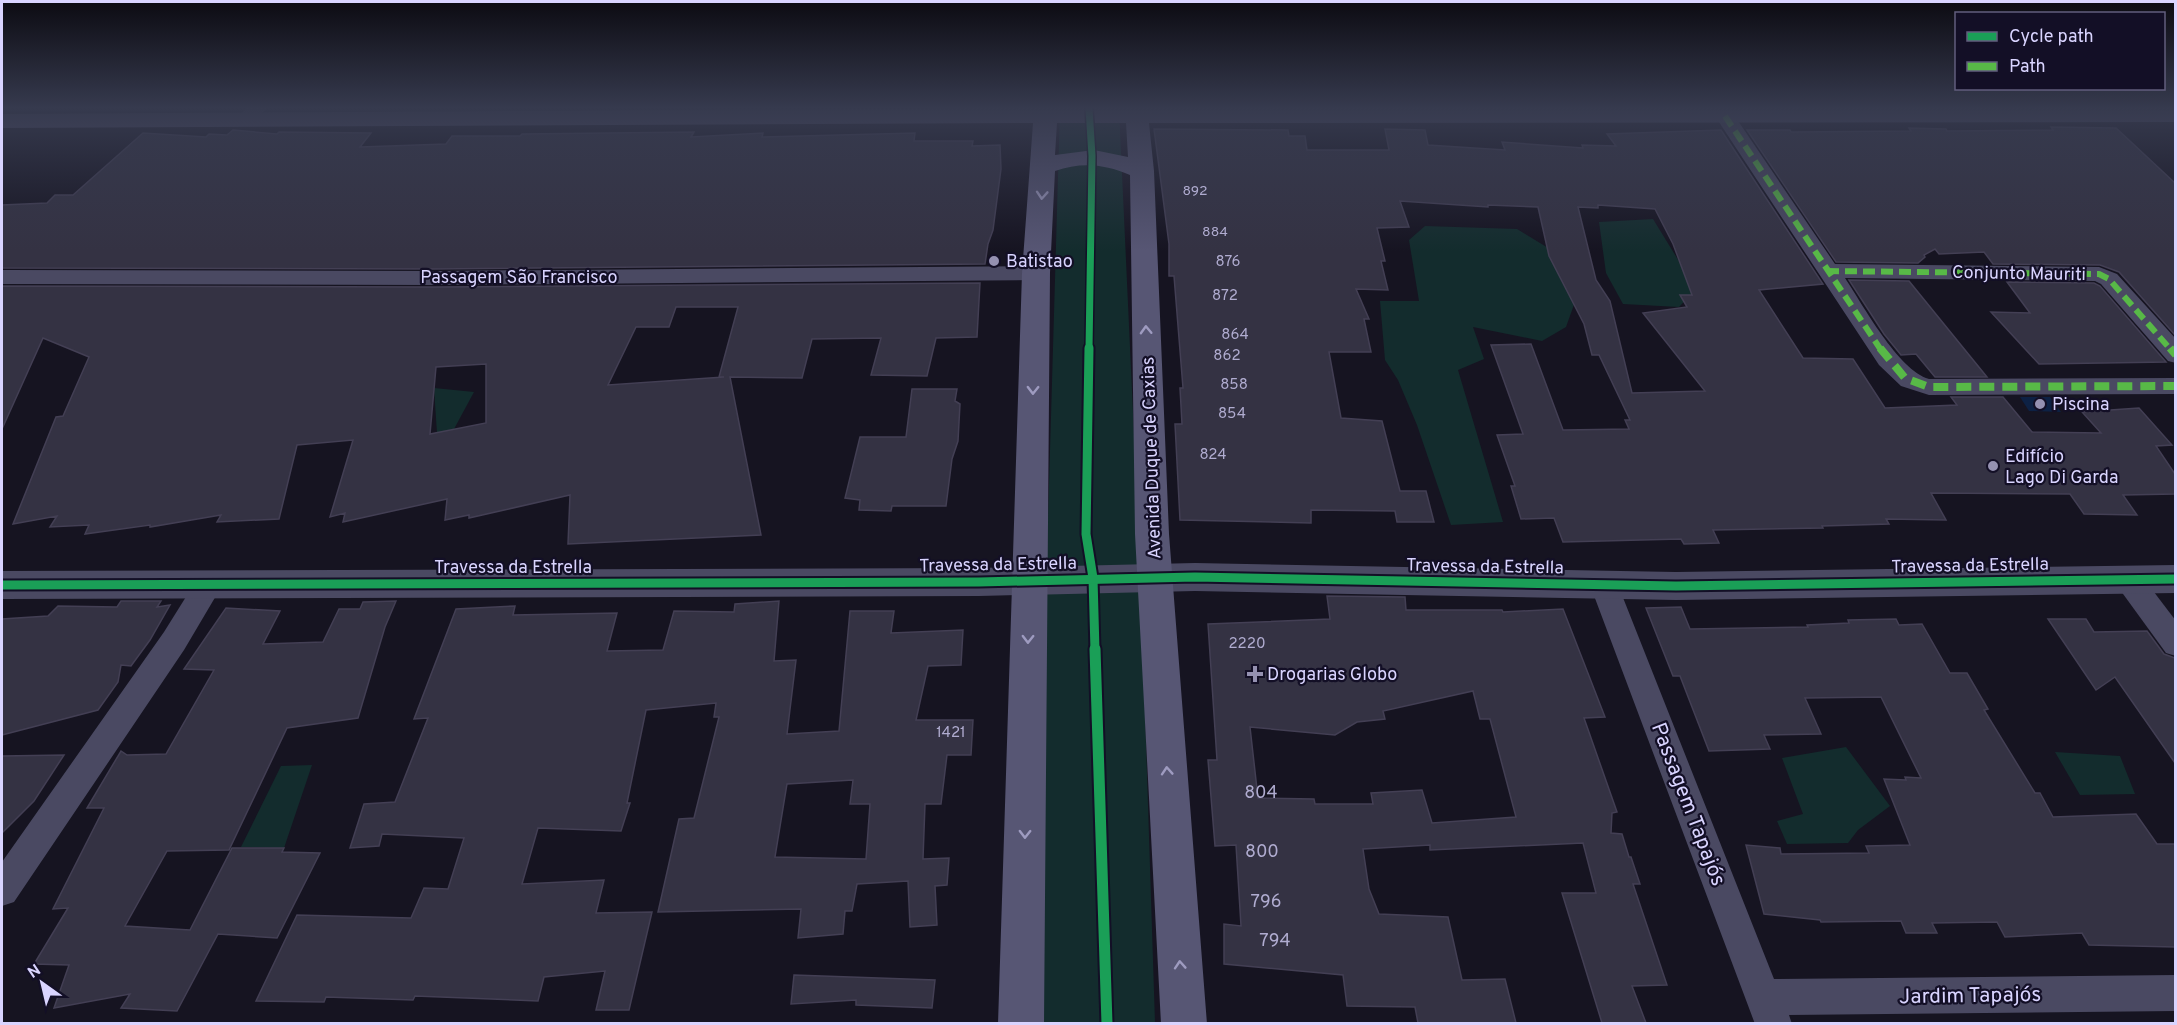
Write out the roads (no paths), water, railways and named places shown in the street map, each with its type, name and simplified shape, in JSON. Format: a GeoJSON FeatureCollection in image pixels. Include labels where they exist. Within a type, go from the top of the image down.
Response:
{"type":"FeatureCollection","features":[{"type":"Feature","properties":{"kind":"main road"},"geometry":{"type":"LineString","coordinates":[[1021,1023],[1036,273],[1044,156]]}},
{"type":"Feature","properties":{"kind":"main road"},"geometry":{"type":"LineString","coordinates":[[1044,166],[1065,158],[1092,156],[1119,160],[1142,171]]}},
{"type":"Feature","properties":{"kind":"main road","name":"Avenida Duque de Caxias"},"geometry":{"type":"LineString","coordinates":[[1140,156],[1155,578],[1184,1023]]}},
{"type":"Feature","properties":{"kind":"street"},"geometry":{"type":"LineString","coordinates":[[1751,156],[1887,359],[1911,383],[1929,387],[2175,386]]}},
{"type":"Feature","properties":{"kind":"street","name":"Conjunto Mauriti"},"geometry":{"type":"LineString","coordinates":[[1827,271],[2098,274],[2109,279],[2175,355]]}},
{"type":"Feature","properties":{"kind":"street","name":"Passagem São Francisco"},"geometry":{"type":"LineString","coordinates":[[2,278],[434,278],[1036,273]]}},
{"type":"Feature","properties":{"kind":"street","name":"Travessa da Estrella"},"geometry":{"type":"LineString","coordinates":[[2,585],[1155,578],[1676,586],[2175,579]]}},
{"type":"Feature","properties":{"kind":"street"},"geometry":{"type":"LineString","coordinates":[[2128,579],[2175,644]]}},
{"type":"Feature","properties":{"kind":"street"},"geometry":{"type":"LineString","coordinates":[[2,890],[174,641],[209,584]]}},
{"type":"Feature","properties":{"kind":"street","name":"Passagem Tapajós"},"geometry":{"type":"LineString","coordinates":[[1604,585],[1769,1010]]}},
{"type":"Feature","properties":{"kind":"street","name":"Jardim Tapajós"},"geometry":{"type":"LineString","coordinates":[[1769,1010],[2175,993]]}},
{"type":"Feature","properties":{"kind":"water","name":"Piscina"},"geometry":{"type":"Polygon","coordinates":[[[2020,397],[2050,397],[2061,412],[2029,411],[2020,397]]]}},
{"type":"Feature","properties":{"kind":"place","name":"Batistao"},"geometry":{"type":"Point","coordinates":[994,261]}},
{"type":"Feature","properties":{"kind":"place","name":"Piscina"},"geometry":{"type":"Point","coordinates":[2040,404]}},
{"type":"Feature","properties":{"kind":"place","name":"Edifício Lago Di Garda"},"geometry":{"type":"Point","coordinates":[1993,466]}},
{"type":"Feature","properties":{"kind":"place","name":"Drogarias Globo"},"geometry":{"type":"Point","coordinates":[1255,674]}}]}
